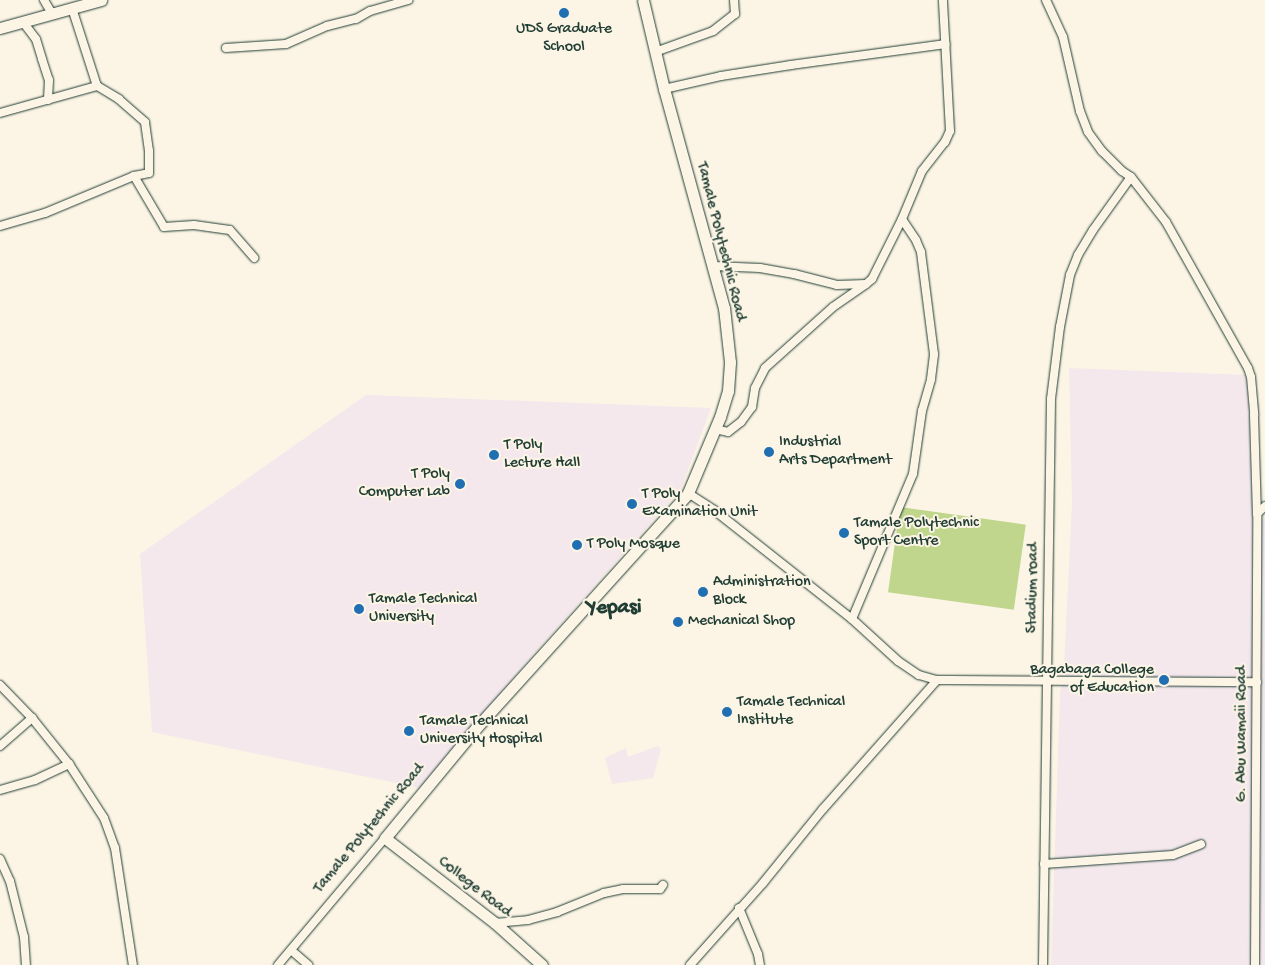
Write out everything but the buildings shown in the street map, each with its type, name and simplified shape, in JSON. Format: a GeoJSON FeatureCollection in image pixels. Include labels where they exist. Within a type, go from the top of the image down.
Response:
{"type":"FeatureCollection","features":[{"type":"Feature","properties":{"kind":"street"},"geometry":{"type":"LineString","coordinates":[[44,0],[52,14]]}},
{"type":"Feature","properties":{"kind":"street"},"geometry":{"type":"LineString","coordinates":[[0,28],[101,0]]}},
{"type":"Feature","properties":{"kind":"street"},"geometry":{"type":"LineString","coordinates":[[226,48],[286,44],[327,26],[356,19],[370,11],[408,0]]}},
{"type":"Feature","properties":{"kind":"street","name":"Tamale Polytechnic Road"},"geometry":{"type":"LineString","coordinates":[[278,965],[476,728],[688,493],[715,429],[728,391],[730,362],[724,308],[664,89],[643,0]]}},
{"type":"Feature","properties":{"kind":"street"},"geometry":{"type":"LineString","coordinates":[[655,52],[713,31],[736,14],[734,0]]}},
{"type":"Feature","properties":{"kind":"street"},"geometry":{"type":"LineString","coordinates":[[715,429],[728,432],[741,422],[752,407],[755,388],[765,368],[833,307],[872,279],[902,220],[922,171],[945,142],[950,131],[943,0]]}},
{"type":"Feature","properties":{"kind":"street","name":"G. Abu Wamaii Road"},"geometry":{"type":"LineString","coordinates":[[1046,0],[1063,37],[1080,111],[1088,132],[1102,151],[1122,171],[1131,176],[1166,222],[1248,368],[1251,377],[1257,514],[1255,965]]}},
{"type":"Feature","properties":{"kind":"street"},"geometry":{"type":"LineString","coordinates":[[0,226],[45,213],[134,176],[149,173],[149,151],[145,122],[118,99],[97,86],[72,8]]}},
{"type":"Feature","properties":{"kind":"street"},"geometry":{"type":"LineString","coordinates":[[23,22],[36,39],[48,80],[48,100]]}},
{"type":"Feature","properties":{"kind":"street"},"geometry":{"type":"LineString","coordinates":[[664,89],[721,76],[946,44]]}},
{"type":"Feature","properties":{"kind":"street"},"geometry":{"type":"LineString","coordinates":[[0,113],[97,86]]}},
{"type":"Feature","properties":{"kind":"street"},"geometry":{"type":"LineString","coordinates":[[134,176],[164,227],[194,225],[230,230],[254,258]]}},
{"type":"Feature","properties":{"kind":"street","name":"Stadium road"},"geometry":{"type":"LineString","coordinates":[[1043,965],[1051,399],[1060,327],[1070,275],[1078,255],[1093,230],[1131,176]]}},
{"type":"Feature","properties":{"kind":"street"},"geometry":{"type":"LineString","coordinates":[[852,618],[912,474],[922,411],[931,379],[934,354],[921,252],[916,240],[902,220]]}},
{"type":"Feature","properties":{"kind":"street"},"geometry":{"type":"LineString","coordinates":[[713,266],[760,268],[837,285],[866,284]]}},
{"type":"Feature","properties":{"kind":"street"},"geometry":{"type":"LineString","coordinates":[[688,493],[714,510],[852,618],[898,661],[919,674],[937,680],[1257,682]]}},
{"type":"Feature","properties":{"kind":"street"},"geometry":{"type":"LineString","coordinates":[[1257,514],[1265,506]]}},
{"type":"Feature","properties":{"kind":"street"},"geometry":{"type":"LineString","coordinates":[[1256,578],[1265,582]]}},
{"type":"Feature","properties":{"kind":"street"},"geometry":{"type":"LineString","coordinates":[[690,965],[822,809],[937,680]]}},
{"type":"Feature","properties":{"kind":"street"},"geometry":{"type":"LineString","coordinates":[[0,685],[32,718],[69,764],[104,818],[116,848],[133,965]]}},
{"type":"Feature","properties":{"kind":"street"},"geometry":{"type":"LineString","coordinates":[[0,746],[32,718]]}},
{"type":"Feature","properties":{"kind":"street"},"geometry":{"type":"LineString","coordinates":[[0,790],[35,780],[69,764]]}},
{"type":"Feature","properties":{"kind":"street","name":"College Road"},"geometry":{"type":"LineString","coordinates":[[385,838],[495,923],[542,965]]}},
{"type":"Feature","properties":{"kind":"street"},"geometry":{"type":"LineString","coordinates":[[1256,841],[1265,841]]}},
{"type":"Feature","properties":{"kind":"street"},"geometry":{"type":"LineString","coordinates":[[1044,864],[1173,855],[1201,844]]}},
{"type":"Feature","properties":{"kind":"street"},"geometry":{"type":"LineString","coordinates":[[0,859],[10,881],[22,928],[26,965]]}},
{"type":"Feature","properties":{"kind":"street"},"geometry":{"type":"LineString","coordinates":[[495,923],[528,920],[557,912],[604,893],[623,889],[660,888],[662,885]]}},
{"type":"Feature","properties":{"kind":"street"},"geometry":{"type":"LineString","coordinates":[[739,908],[758,954],[760,965]]}},
{"type":"Feature","properties":{"kind":"street"},"geometry":{"type":"LineString","coordinates":[[291,950],[308,965]]}},
{"type":"Feature","properties":{"kind":"shaded area","name":"Bagabaga College of Education"},"geometry":{"type":"Polygon","coordinates":[[[1069,368],[1247,375],[1257,524],[1265,518],[1265,965],[1051,965],[1060,694],[1064,666],[1072,504],[1069,368]]]}},
{"type":"Feature","properties":{"kind":"shaded area","name":"Tamale Technical University"},"geometry":{"type":"Polygon","coordinates":[[[366,395],[711,408],[681,489],[526,663],[420,788],[152,732],[140,554],[366,395]]]}},
{"type":"Feature","properties":{"kind":"shaded area"},"geometry":{"type":"Polygon","coordinates":[[[658,746],[661,749],[653,778],[612,784],[605,758],[626,748],[628,757],[658,746]]]}},
{"type":"Feature","properties":{"kind":"green space"},"geometry":{"type":"Polygon","coordinates":[[[900,507],[1026,525],[1014,610],[888,592],[900,507]]]}},
{"type":"Feature","properties":{"kind":"place","name":"UDS Graduate School"},"geometry":{"type":"Point","coordinates":[564,13]}},
{"type":"Feature","properties":{"kind":"place","name":"Industrial Arts Department"},"geometry":{"type":"Point","coordinates":[769,452]}},
{"type":"Feature","properties":{"kind":"place","name":"T Poly Lecture Hall"},"geometry":{"type":"Point","coordinates":[494,455]}},
{"type":"Feature","properties":{"kind":"place","name":"T Poly Computer Lab"},"geometry":{"type":"Point","coordinates":[460,484]}},
{"type":"Feature","properties":{"kind":"place","name":"T Poly Examination Unit"},"geometry":{"type":"Point","coordinates":[632,504]}},
{"type":"Feature","properties":{"kind":"place","name":"Tamale Polytechnic Sport Centre"},"geometry":{"type":"Point","coordinates":[844,533]}},
{"type":"Feature","properties":{"kind":"place","name":"T Poly Mosque"},"geometry":{"type":"Point","coordinates":[577,545]}},
{"type":"Feature","properties":{"kind":"place","name":"Administration Block"},"geometry":{"type":"Point","coordinates":[703,592]}},
{"type":"Feature","properties":{"kind":"place","name":"Tamale Technical University"},"geometry":{"type":"Point","coordinates":[359,609]}},
{"type":"Feature","properties":{"kind":"place","name":"Mechanical Shop"},"geometry":{"type":"Point","coordinates":[678,622]}},
{"type":"Feature","properties":{"kind":"place","name":"Bagabaga College of Education"},"geometry":{"type":"Point","coordinates":[1164,680]}},
{"type":"Feature","properties":{"kind":"place","name":"Tamale Technical Institute"},"geometry":{"type":"Point","coordinates":[727,712]}},
{"type":"Feature","properties":{"kind":"place","name":"Tamale Technical University Hospital"},"geometry":{"type":"Point","coordinates":[409,731]}},
{"type":"Feature","properties":{"kind":"district","name":"Yepasi"},"geometry":{"type":"Point","coordinates":[614,609]}}]}
